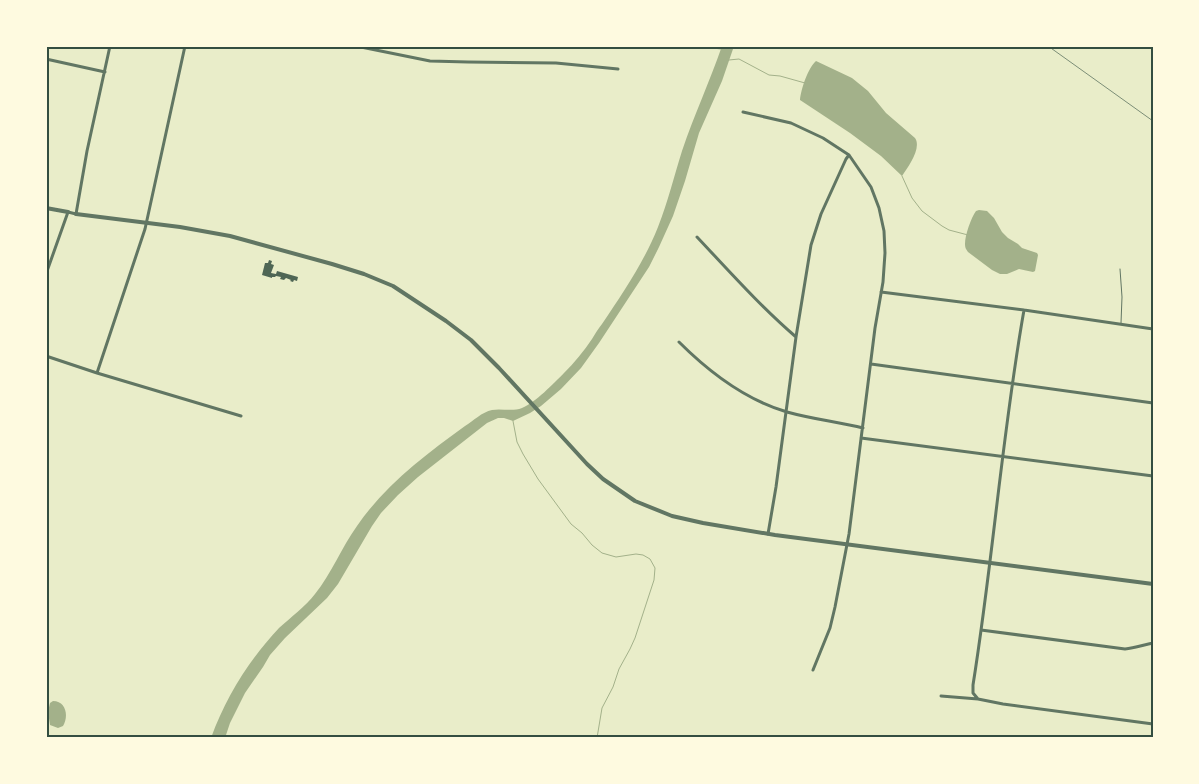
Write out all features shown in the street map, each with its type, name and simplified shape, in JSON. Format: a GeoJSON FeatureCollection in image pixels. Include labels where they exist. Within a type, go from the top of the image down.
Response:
{"type":"FeatureCollection","features":[{"type":"Feature","properties":{"kind":"street"},"geometry":{"type":"LineString","coordinates":[[76,214],[87,151],[110,46]]}},
{"type":"Feature","properties":{"kind":"street"},"geometry":{"type":"LineString","coordinates":[[97,373],[146,223],[185,46]]}},
{"type":"Feature","properties":{"kind":"street"},"geometry":{"type":"LineString","coordinates":[[356,46],[430,60],[556,63],[618,69]]}},
{"type":"Feature","properties":{"kind":"street"},"geometry":{"type":"LineString","coordinates":[[46,59],[105,72]]}},
{"type":"Feature","properties":{"kind":"street"},"geometry":{"type":"LineString","coordinates":[[743,112],[791,123],[824,138],[849,155],[871,187],[879,208],[884,231],[883,282],[840,585],[832,621],[812,670]]}},
{"type":"Feature","properties":{"kind":"street"},"geometry":{"type":"LineString","coordinates":[[768,534],[810,245],[815,228],[849,155]]}},
{"type":"Feature","properties":{"kind":"street"},"geometry":{"type":"LineString","coordinates":[[46,208],[76,214],[211,232],[340,266],[393,286],[471,340],[586,464],[635,501],[672,516],[768,534],[1153,584]]}},
{"type":"Feature","properties":{"kind":"street"},"geometry":{"type":"LineString","coordinates":[[46,274],[68,212]]}},
{"type":"Feature","properties":{"kind":"street"},"geometry":{"type":"LineString","coordinates":[[696,237],[777,321],[796,337]]}},
{"type":"Feature","properties":{"kind":"street"},"geometry":{"type":"LineString","coordinates":[[881,292],[1153,329]]}},
{"type":"Feature","properties":{"kind":"street"},"geometry":{"type":"LineString","coordinates":[[978,699],[974,693],[973,685],[1016,353],[1024,310]]}},
{"type":"Feature","properties":{"kind":"street"},"geometry":{"type":"LineString","coordinates":[[679,342],[708,368],[741,392],[761,402],[786,412],[863,428]]}},
{"type":"Feature","properties":{"kind":"street"},"geometry":{"type":"LineString","coordinates":[[46,356],[241,416]]}},
{"type":"Feature","properties":{"kind":"street"},"geometry":{"type":"LineString","coordinates":[[871,364],[1153,403]]}},
{"type":"Feature","properties":{"kind":"street"},"geometry":{"type":"LineString","coordinates":[[861,438],[1153,476]]}},
{"type":"Feature","properties":{"kind":"street"},"geometry":{"type":"LineString","coordinates":[[981,630],[1125,649],[1153,643]]}},
{"type":"Feature","properties":{"kind":"street"},"geometry":{"type":"LineString","coordinates":[[941,696],[978,699],[1153,724]]}},
{"type":"Feature","properties":{"kind":"lane"},"geometry":{"type":"LineString","coordinates":[[1120,269],[1122,297],[1120,324]]}},
{"type":"Feature","properties":{"kind":"shaded area"},"geometry":{"type":"Polygon","coordinates":[[[722,46],[734,46],[722,81],[699,133],[673,216],[649,267],[581,368],[541,406],[513,421],[498,418],[487,423],[398,495],[372,526],[338,584],[327,598],[270,655],[245,693],[230,723],[225,738],[211,738],[231,694],[248,666],[279,628],[315,594],[351,534],[380,497],[406,472],[481,415],[492,410],[522,408],[533,402],[564,373],[586,348],[633,277],[658,227],[679,160],[722,46]]]}},
{"type":"Feature","properties":{"kind":"shaded area"},"geometry":{"type":"Polygon","coordinates":[[[816,61],[852,78],[868,91],[886,113],[915,138],[917,142],[916,152],[902,176],[881,156],[800,100],[805,79],[816,61]]]}},
{"type":"Feature","properties":{"kind":"shaded area"},"geometry":{"type":"Polygon","coordinates":[[[979,210],[987,211],[1008,238],[1022,248],[1037,253],[1035,271],[1019,269],[1007,274],[1000,274],[968,252],[965,245],[967,231],[974,214],[979,210]]]}},
{"type":"Feature","properties":{"kind":"shaded area"},"geometry":{"type":"Polygon","coordinates":[[[53,701],[63,706],[66,714],[63,726],[58,728],[50,725],[48,712],[50,703],[53,701]]]}},
{"type":"Feature","properties":{"kind":"building"},"geometry":{"type":"Polygon","coordinates":[[[269,260],[274,265],[271,273],[276,274],[277,271],[298,277],[297,281],[294,280],[293,282],[286,278],[284,280],[280,279],[281,277],[276,276],[272,278],[262,275],[265,263],[268,263],[269,260]]]}},
{"type":"Feature","properties":{"kind":"waterway"},"geometry":{"type":"LineString","coordinates":[[696,46],[721,49]]}},
{"type":"Feature","properties":{"kind":"waterway"},"geometry":{"type":"LineString","coordinates":[[729,60],[739,59],[769,75],[805,83]]}},
{"type":"Feature","properties":{"kind":"waterway"},"geometry":{"type":"LineString","coordinates":[[902,176],[912,198],[922,211],[949,230],[968,235]]}},
{"type":"Feature","properties":{"kind":"waterway"},"geometry":{"type":"LineString","coordinates":[[513,421],[517,442],[523,454],[538,479],[571,524],[602,553],[616,557],[636,554],[643,555],[650,559],[655,568],[654,580],[635,638],[602,708],[597,738]]}},
{"type":"Feature","properties":{"kind":"railway"},"geometry":{"type":"LineString","coordinates":[[1048,46],[1153,121]]}}]}
